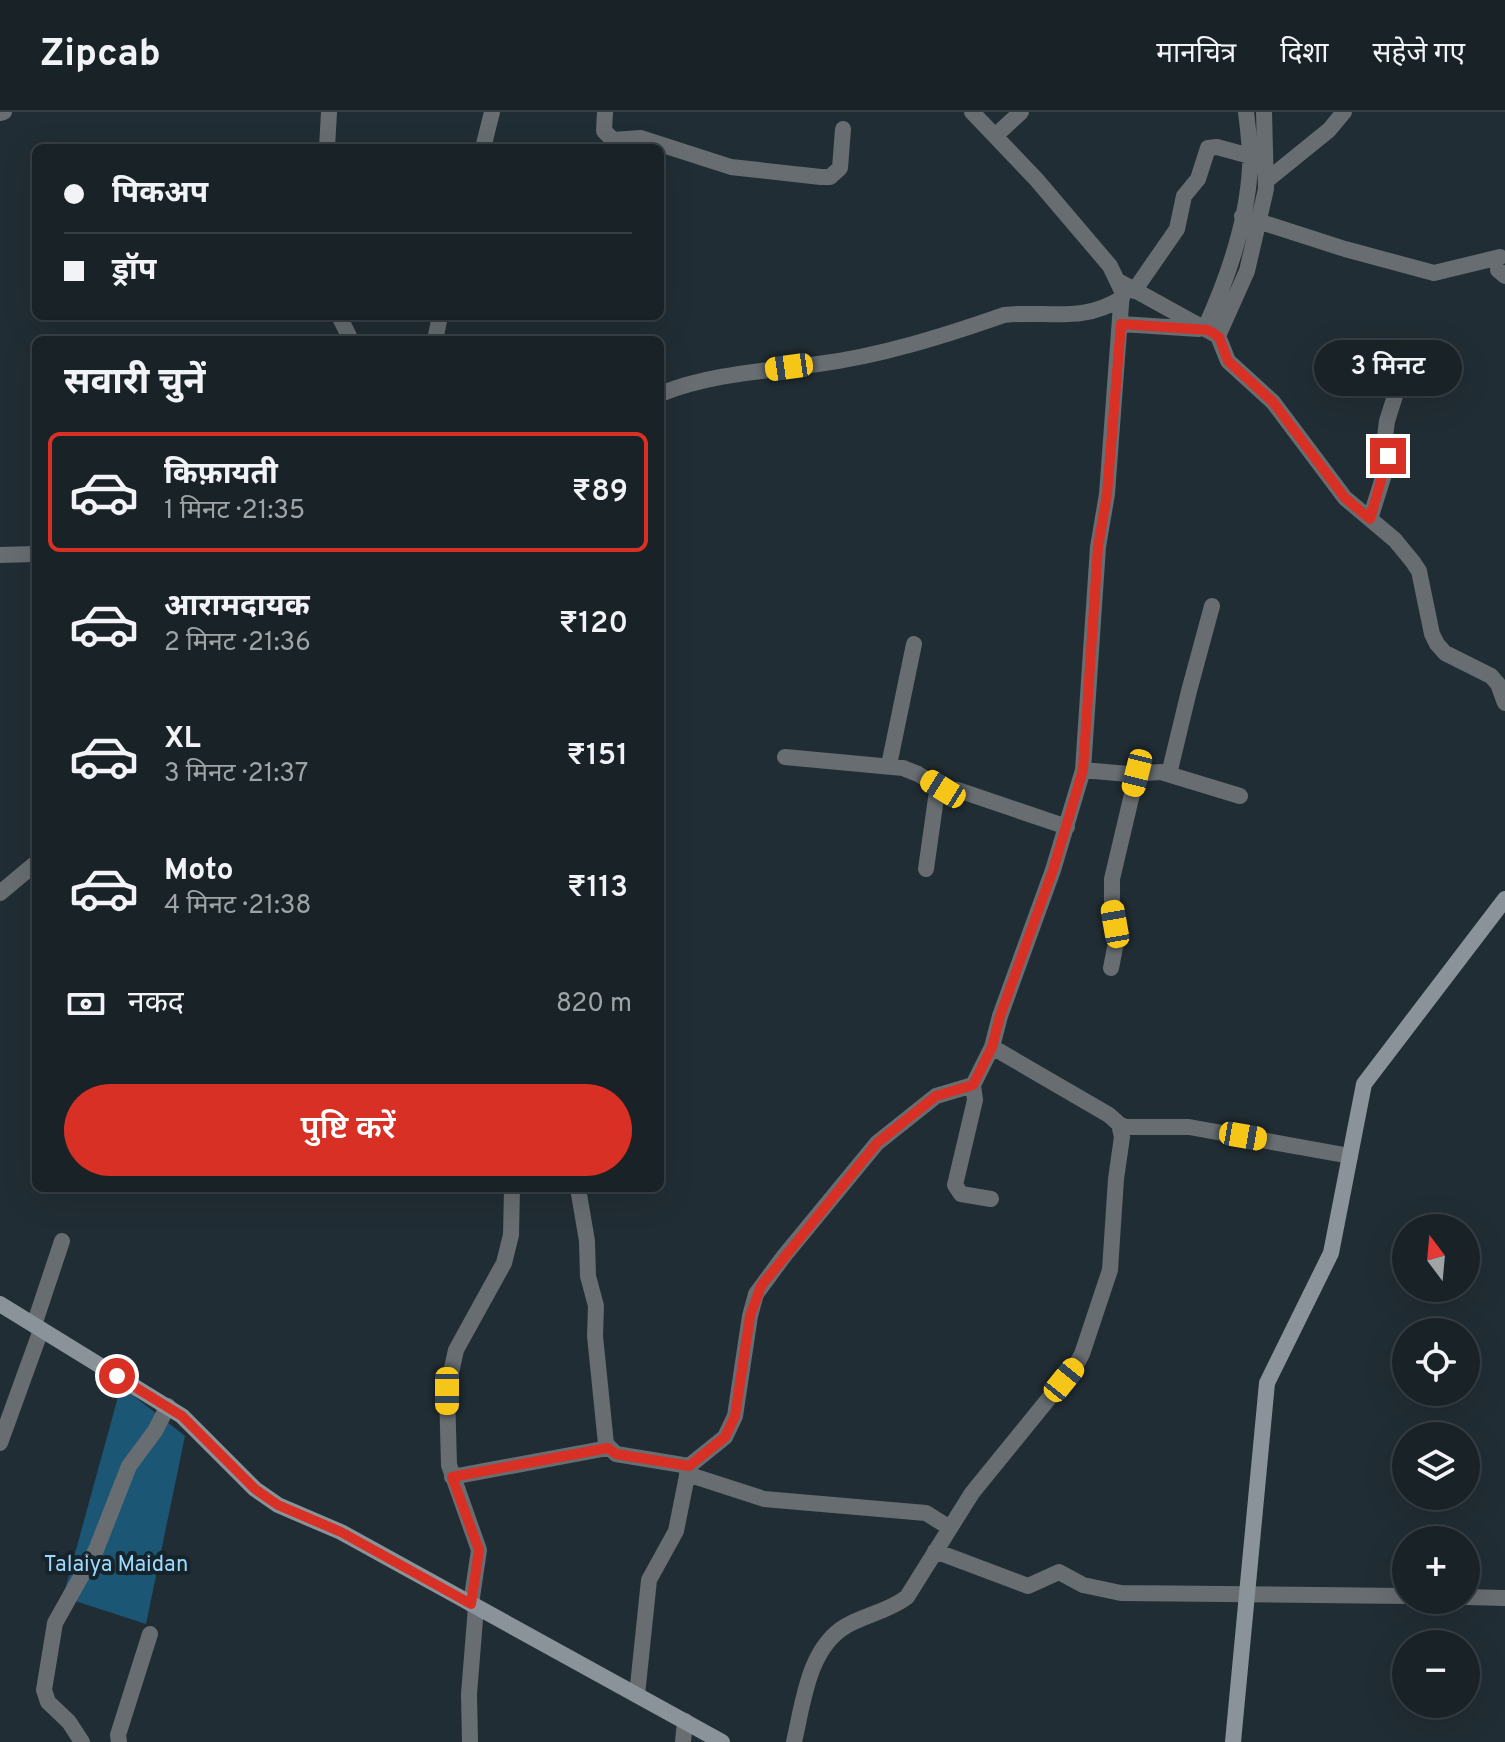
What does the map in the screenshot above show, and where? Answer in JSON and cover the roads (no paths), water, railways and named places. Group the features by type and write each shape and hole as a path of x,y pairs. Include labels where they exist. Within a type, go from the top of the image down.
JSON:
{"street":[{"path":"327,144 329,112"},
{"path":"484,144 492,112"},
{"path":"605,112 602,125 613,140 641,138 660,144"},
{"path":"972,112 1110,266 1125,294 1107,494 1098,547 1083,770 1067,827 1000,1016 992,1047 973,1085 975,1100 955,1185 961,1194 991,1199"},
{"path":"995,136 1021,112"},
{"path":"1212,332 1242,216 1250,169 1246,112"},
{"path":"1212,332 1247,271 1259,221 1266,181 1264,112"},
{"path":"1266,181 1329,130 1344,112"},
{"path":"664,145 731,167 821,177 836,175 840,168 843,129"},
{"path":"664,393 709,379 867,355 1004,315 1090,314 1106,308 1125,294 1177,229 1184,196 1198,179 1208,148 1217,147 1250,156"},
{"path":"1242,216 1434,273 1501,267"},
{"path":"1125,294 1212,332 1228,361 1273,402 1345,498 1395,540 1419,571 1437,644 1445,653 1491,676 1498,684 1505,703"},
{"path":"1121,324 1212,332"},
{"path":"1370,519 1387,465 1387,421 1408,355"},
{"path":"0,555 32,554"},
{"path":"1169,774 1212,606"},
{"path":"889,765 914,644"},
{"path":"785,757 889,765 918,774 943,789 958,790 1067,827"},
{"path":"1083,770 1151,771 1240,796"},
{"path":"1111,968 1117,943 1112,879 1137,773"},
{"path":"926,869 936,798 938,791 943,789"},
{"path":"0,893 32,866"},
{"path":"1233,1742 1267,1383 1331,1253 1364,1084 1505,899"},
{"path":"992,1047 1125,1127 1189,1127 1350,1156"},
{"path":"637,1695 649,1580 676,1531 688,1470 725,1437 735,1416 750,1316 761,1286 877,1143 936,1096 973,1085"},
{"path":"794,1742 809,1681 823,1650 835,1634 846,1626 898,1604 907,1597 972,1493 1082,1354 1110,1270 1122,1137 1119,1124"},
{"path":"470,1742 473,1606 479,1550 452,1477 447,1453 447,1391 451,1362 504,1263 511,1235 512,1192"},
{"path":"579,1192 587,1241 588,1276 596,1306 595,1336 608,1448 616,1454 688,1470 764,1499 926,1513 950,1528"},
{"path":"0,1443 62,1241"},
{"path":"0,1304 168,1406 190,1423 255,1489 278,1505 341,1532 722,1742"},
{"path":"76,1740 69,1722 48,1702 44,1690 55,1623 96,1550 129,1466 155,1431 168,1406"},
{"path":"452,1477 608,1448"},
{"path":"935,1551 1028,1586 1059,1572 1083,1585 1121,1593 1392,1596"},
{"path":"1480,1597 1505,1598"},
{"path":"119,1742 118,1735 150,1634"},
{"path":"683,1742 685,1721"}],"park label":[{"name":"Talaiya Maidan","path":"116,1565"}]}
